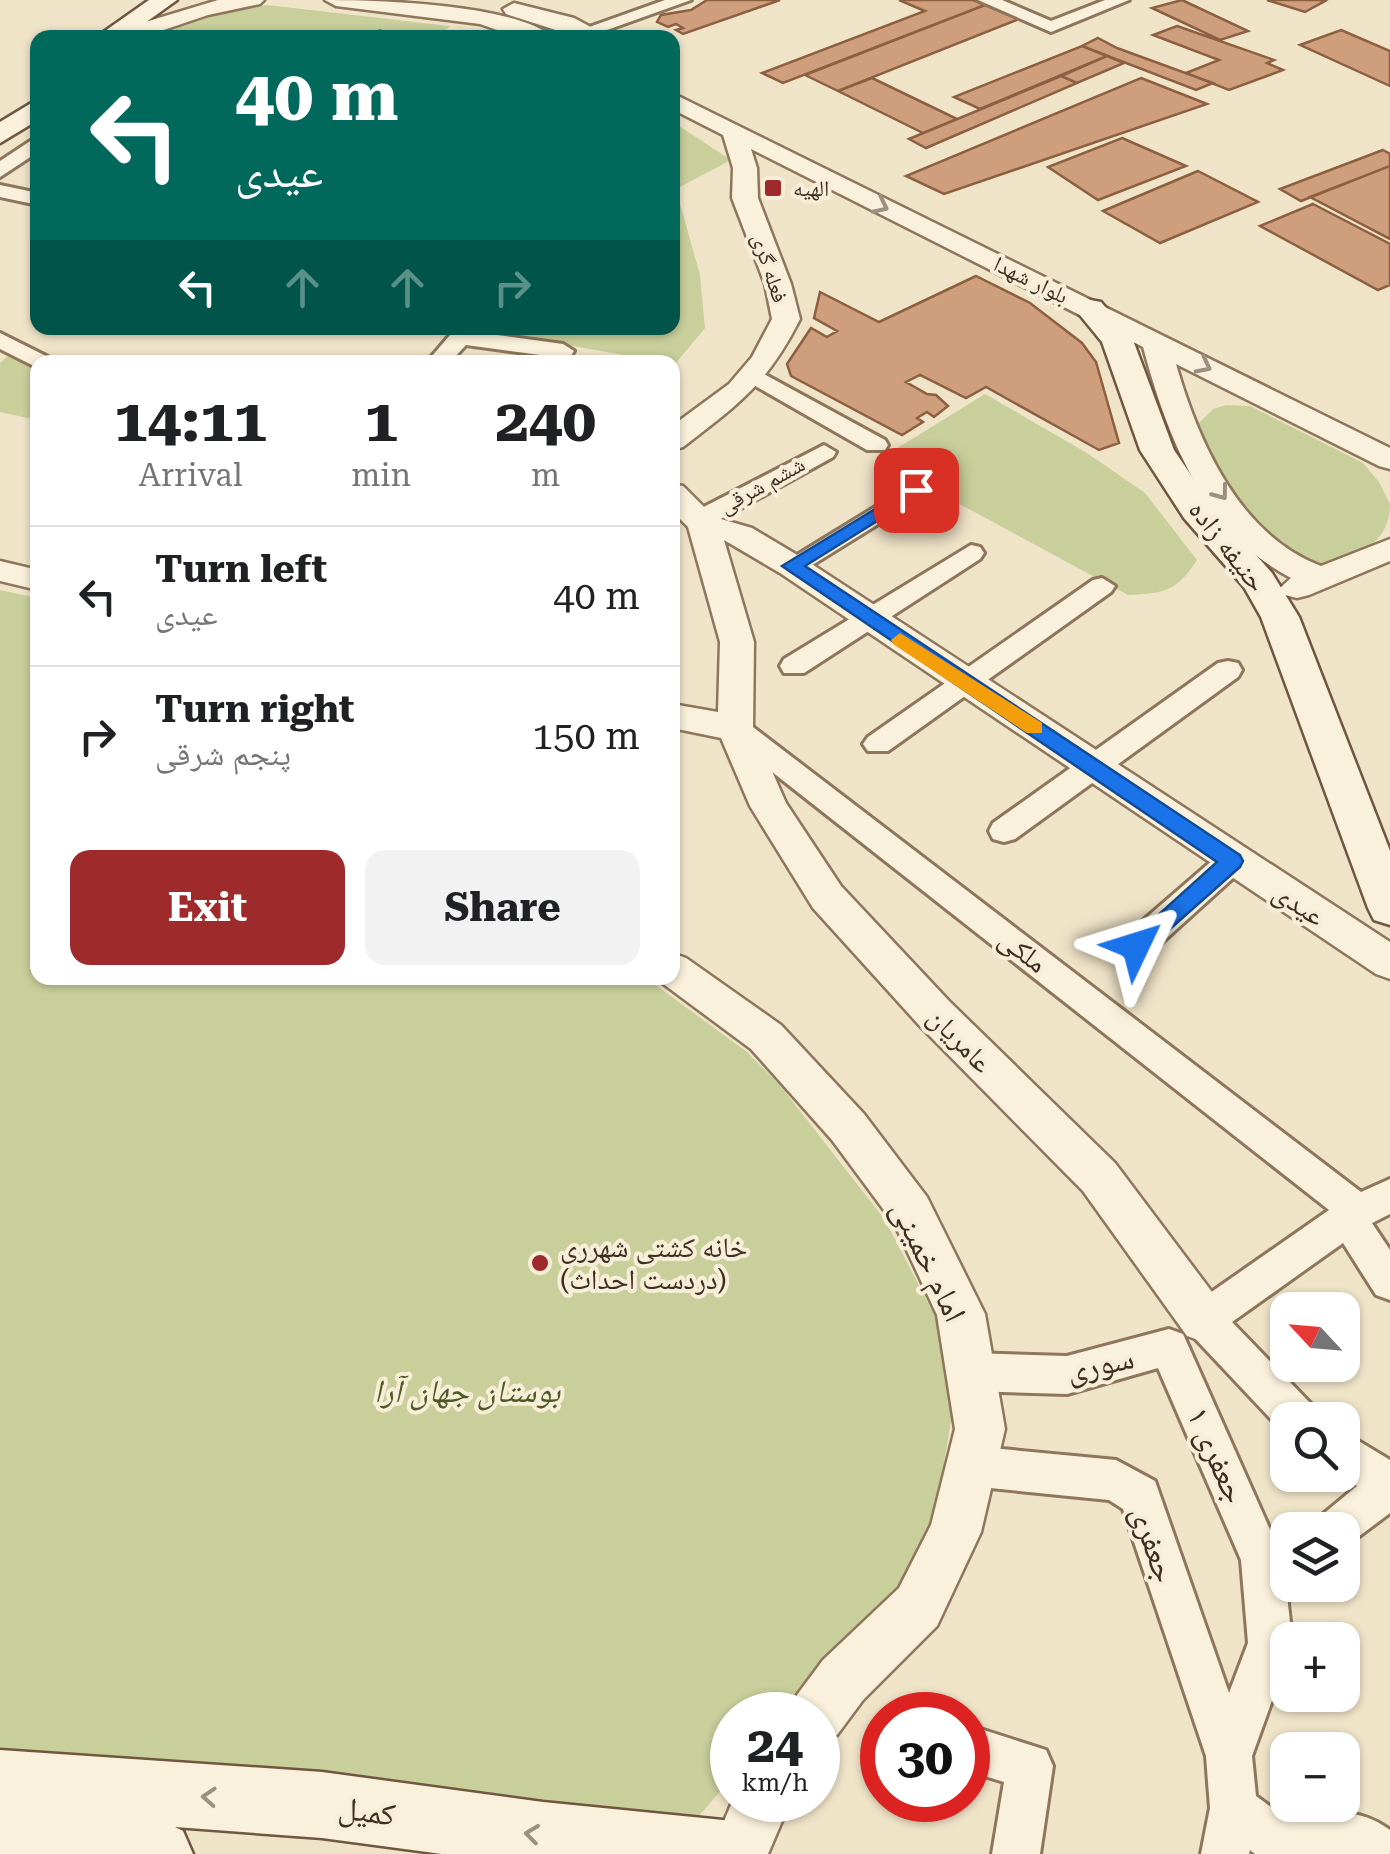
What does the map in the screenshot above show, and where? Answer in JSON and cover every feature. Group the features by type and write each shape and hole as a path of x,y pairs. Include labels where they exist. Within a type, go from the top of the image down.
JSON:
{"main road":[{"path":"119,30 164,0"},
{"path":"141,30 182,0"},
{"path":"0,110 30,89"},
{"path":"0,135 30,113"},
{"name":"حنیفه زاده","path":"1090,308 1117,340 1157,450 1198,510 1259,581 1280,616 1390,908"},
{"name":"کمیل","path":"0,1782 322,1805 542,1835 736,1854"},
{"path":"0,1837 160,1854"}],"street":[{"path":"146,30 204,9 253,0"},
{"path":"336,0 482,18 519,30"},
{"path":"460,0 530,13 581,30"},
{"path":"603,30 682,0"},
{"path":"987,0 1051,26 1120,0"},
{"name":"بلوار شهدا","path":"680,78 1390,430"},
{"name":"بلوار شهدا","path":"680,104 1390,460"},
{"path":"760,119 732,130 745,168 776,162 797,165"},
{"path":"0,171 30,148"},
{"name":"فعله گری","path":"680,434 752,375 765,360 786,320 778,284 745,198 745,168"},
{"path":"0,190 30,196"},
{"path":"444,355 461,335"},
{"path":"480,335 563,351 560,355"},
{"path":"0,340 30,356"},
{"path":"1155,341 1189,443 1212,481 1281,562 1322,578"},
{"path":"752,375 876,445"},
{"name":"ششم شرقی","path":"702,522 824,452"},
{"path":"792,566 916,490"},
{"path":"680,501 702,522"},
{"name":"عیدی","path":"702,522 741,535 792,566 1232,861 1390,962"},
{"name":"عامریان","path":"702,522 736,642 735,728 769,806 827,897 934,1013 1098,1177 1204,1320"},
{"path":"1270,600 1389,549"},
{"path":"794,666 972,553"},
{"path":"0,572 30,578"},
{"path":"878,744 967,685 1102,586"},
{"path":"1004,831 1228,670"},
{"path":"680,718 735,728"},
{"name":"ملکی","path":"735,728 1365,1208 1390,1283"},
{"path":"1136,946 1232,861"},
{"name":"امام خمینی","path":"680,975 766,1037 848,1127 911,1211 961,1314 980,1429 954,1532 918,1606 834,1692"},
{"path":"1282,1402 1204,1320 1365,1208"},
{"name":"سوری","path":"970,1372 1067,1375 1169,1348"},
{"name":"جعفری ۱","path":"1169,1348 1270,1570"},
{"path":"1359,1512 1390,1486 1360,1464"},
{"name":"جعفری","path":"970,1466 1116,1480 1140,1496 1229,1756"},
{"name":"جعفری ۱","path":"1225,1854 1234,1808 1229,1756 1270,1643 1275,1602"},
{"path":"990,1754 1030,1766 1016,1854"},
{"path":"1234,1808 1283,1846 1356,1834 1383,1854"},
{"path":"736,1854 751,1822"}],"green space":[{"path":"267,5 450,26 446,30 162,30"},
{"path":"680,127 731,160 680,187"},
{"path":"680,203 700,275 705,328 680,358 624,355 510,335 680,335"},
{"path":"9,355 30,366 30,418 0,412 0,363"},
{"path":"985,394 1087,453 1145,493 1197,560 1183,579 1168,589 1128,595 878,460"},
{"path":"1250,406 1363,463 1390,504 1389,517 1379,538 1329,568 1288,558 1233,495 1195,427 1213,409"},
{"name":"بوستان جهان آرا","path":"0,590 30,596 30,985 656,985 747,1052 779,1084 885,1220 937,1320 950,1361 953,1409 936,1511 903,1583 807,1692 710,1692 710,1803 690,1826 0,1763"}],"building":[{"path":"707,0 780,0 683,34 676,30 683,28 676,24 668,27 657,22 661,15 691,10"},
{"path":"899,0 973,0 985,5 783,83 762,73 925,11"},
{"path":"1182,0 1248,31 1220,40 1152,8"},
{"path":"1267,0 1320,0 1325,1 1305,12"},
{"path":"985,5 1019,19 838,91 805,75"},
{"path":"1177,26 1274,60 1267,63 1283,70 1229,90 1186,73 1219,60 1153,35"},
{"path":"1341,30 1390,51 1390,86 1300,45"},
{"path":"1098,38 1213,83 1196,90 1082,46"},
{"path":"1082,46 1107,56 980,109 954,97"},
{"path":"1107,56 1124,63 1077,83 1061,76"},
{"path":"1061,76 1077,83 926,148 909,139"},
{"path":"872,78 957,119 923,133 838,91"},
{"path":"1141,78 1207,104 944,194 906,176"},
{"path":"1122,138 1186,166 1098,200 1048,167"},
{"path":"1383,150 1390,154 1390,166 1301,201 1280,189"},
{"path":"1390,166 1390,239 1310,197"},
{"path":"1198,171 1258,202 1160,243 1103,211"},
{"path":"1313,204 1390,244 1390,285 1378,290 1260,226"},
{"path":"976,276 1030,303 1082,343 1096,362 1119,443 1099,450 986,387 966,398 920,375 906,382 936,395 948,406 934,417 927,412 917,418 923,422 902,435 791,376 787,364 811,328 827,337 837,331 814,318 820,292 879,322"}],"slow traffic":[{"path":"900,640 1034,728"}],"place":[{"name":"الهیه","path":"773,188"},
{"name":"خانه کشتی شهرری (دردست احداث)","path":"540,1263"}],"route":[{"path":"916,490 792,566 1232,861 1136,946"}]}
